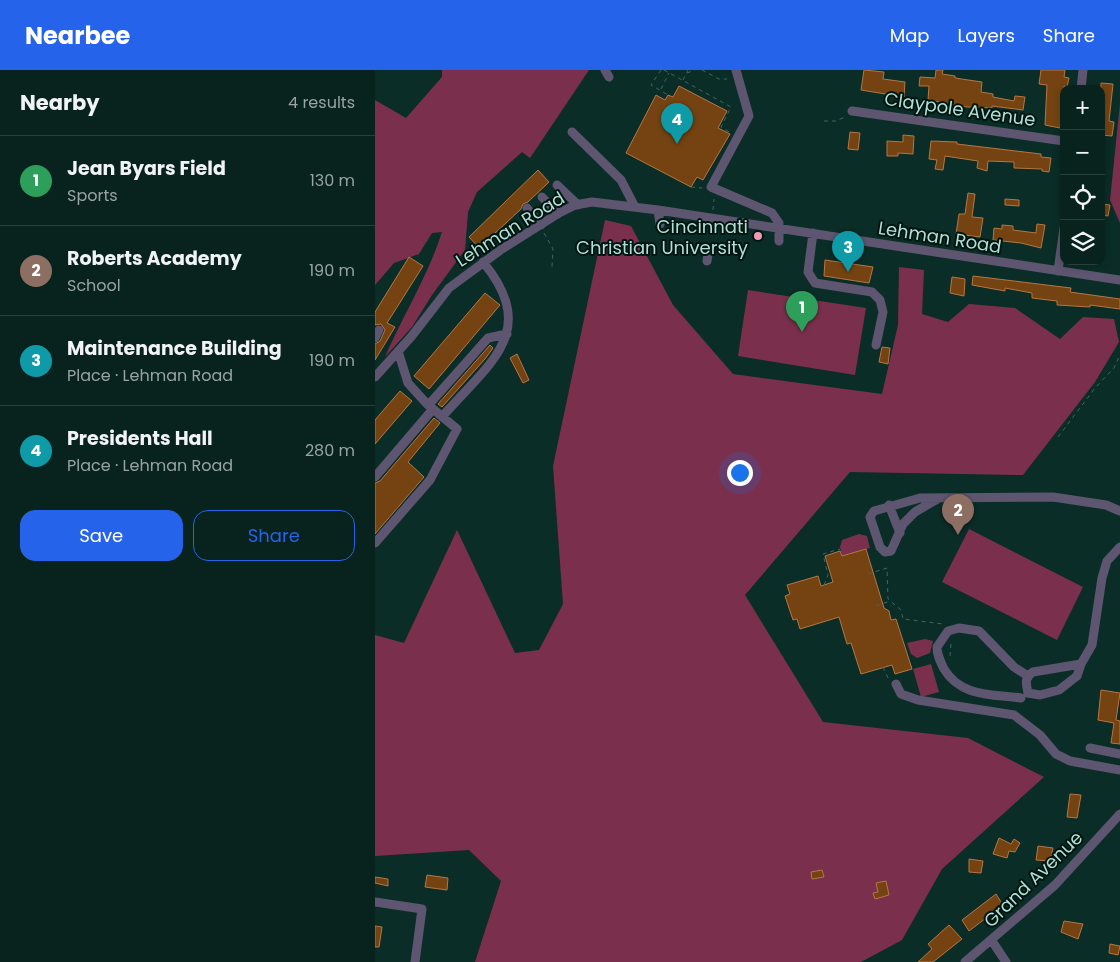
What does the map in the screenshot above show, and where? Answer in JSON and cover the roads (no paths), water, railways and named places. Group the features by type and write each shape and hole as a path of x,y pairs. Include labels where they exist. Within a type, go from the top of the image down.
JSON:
{"street":[{"path":"736,70 749,116 711,187 773,213 778,219 780,228 779,241"},
{"path":"1081,85 1083,70"},
{"name":"Claypole Avenue","path":"850,113 1060,140"},
{"path":"572,132 621,180 635,207"},
{"path":"557,185 578,205"},
{"path":"542,198 558,214"},
{"name":"Lehman Road","path":"375,377 449,288 483,262 558,214 578,205 592,202 780,228 879,245 1120,280"},
{"path":"527,208 540,225"},
{"path":"658,210 660,224"},
{"path":"813,233 809,272 815,283 872,292 880,300 883,312 876,345"},
{"path":"1058,271 1060,257"},
{"path":"445,413 500,351 507,334 510,322 503,294 495,277 483,262"},
{"path":"375,477 430,407 432,401 488,338 507,334"},
{"path":"375,543 430,480 457,429 445,413 430,407 408,383 398,351"},
{"path":"939,498 915,512 903,524 891,552 885,552 880,547 870,517 874,511 889,505 920,498 1053,497 1106,505 1120,511"},
{"path":"889,505 899,534"},
{"path":"1027,676 1014,667 979,631 959,628 948,631 937,647 940,662 951,680 957,685 972,691 1040,695 1059,690 1077,676 1081,664 1092,645 1102,578 1107,560 1120,547"},
{"path":"1014,715 1025,695 1027,676 1033,672 1081,664"},
{"path":"896,684 901,694 918,700 1014,715 1040,735 1056,754 1070,761 1120,770"},
{"path":"1090,748 1120,754"},
{"name":"Grand Avenue","path":"965,962 1055,885 1119,817"},
{"path":"375,902 422,909 415,962"},
{"path":"991,941 1007,962"}],"place":[{"name":"Presidents Hall","path":"677,144"},
{"name":"Cincinnati Christian University","path":"758,236"},
{"name":"Maintenance Building","path":"848,272"},
{"name":"Jean Byars Field","path":"802,332"},
{"name":"Roberts Academy","path":"958,535"}]}
